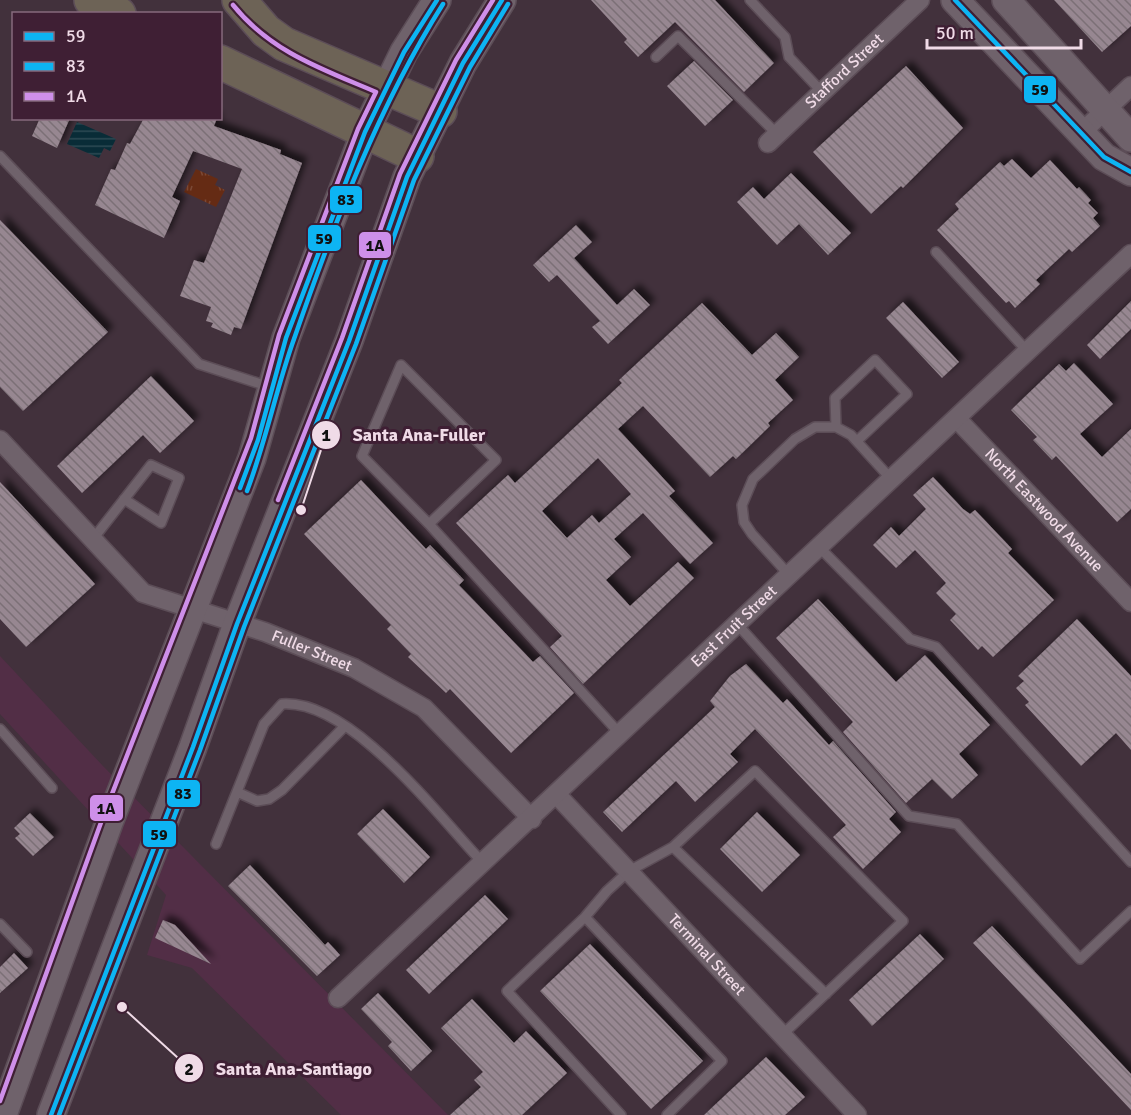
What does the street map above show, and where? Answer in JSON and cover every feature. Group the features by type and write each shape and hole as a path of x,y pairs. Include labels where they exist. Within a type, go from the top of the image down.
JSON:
{"highway":[{"path":"91,0 115,12"},
{"path":"239,0 266,31 284,44 440,111"},
{"path":"222,63 417,156"}],"main road":[{"path":"3,1115 8,1084 194,611 258,440 286,338 364,132 404,52 437,0"},
{"path":"51,1115 193,747 237,624 349,341 407,177 463,63 502,0"},
{"path":"955,0 1104,158 1131,172"},
{"path":"1006,0 1131,138"}],"street":[{"name":"Stafford Street","path":"772,138 920,0"},
{"path":"1081,133 1131,86"},
{"name":"East Fruit Street","path":"338,998 532,819 1131,254"},
{"name":"North Eastwood Avenue","path":"957,419 1131,602"},
{"name":"Fuller Street","path":"0,440 143,593 194,611 262,630 354,668 424,708 532,819"},
{"name":"Terminal Street","path":"557,795 857,1115"}],"lane":[{"path":"750,0 785,37 789,57 822,92"},
{"path":"656,57 678,36 772,138"},
{"path":"0,156 199,364 272,388"},
{"path":"936,252 1028,352"},
{"path":"836,427 834,398 875,360 907,394 857,441"},
{"path":"429,524 496,460 401,365 362,456 429,524 621,735"},
{"path":"790,576 752,534 744,522 742,505 746,490 753,479 795,439 815,427 836,427 857,441 892,480"},
{"path":"93,539 124,499 151,465 179,478 161,523 124,499"},
{"path":"820,548 910,639 936,647 1131,862"},
{"path":"738,625 909,816 957,824 1080,959 1131,911"},
{"path":"216,844 264,724 282,704 292,703 306,707 345,726 374,746 483,863"},
{"path":"237,792 257,801 276,795 345,726"},
{"path":"0,729 52,788"},
{"path":"621,1115 507,992 629,871 674,847 754,771 903,921 783,1035"},
{"path":"674,847 826,994"},
{"path":"585,917 722,1061 667,1115"},
{"path":"0,924 27,952"}],"shaded area":[{"path":"0,656 103,766 448,1115 341,1115 192,968 147,955 166,895 0,714"}],"green space":[{"path":"196,169 218,179 215,185 225,190 216,207 184,192"}],"water":[{"path":"77,122 116,139 110,151 104,148 99,158 67,144"}],"building":[{"path":"591,0 715,0 774,63 744,92 675,22 638,57 624,42 627,39"},
{"path":"1054,0 1131,0 1131,26 1102,52"},
{"path":"694,61 733,100 705,126 667,86"},
{"path":"906,66 963,128 903,188 901,186 871,214 813,152"},
{"path":"39,120 69,120 57,148 32,136"},
{"path":"143,120 216,120 214,126 281,150 280,154 302,163 241,329 234,327 231,335 211,327 213,323 206,321 211,307 180,296 194,260 204,263 242,169 193,151 172,197 180,201 164,238 95,205 111,169 115,170 127,143 130,144"},
{"path":"1012,159 1031,178 1050,160 1077,189 1079,187 1091,200 1088,203 1098,213 1093,218 1100,226 1072,252 1069,249 1036,280 1040,284 1015,308 1009,301 1006,303 937,230 959,209 955,204 1000,162 1004,166"},
{"path":"791,173 851,233 828,255 799,224 777,245 737,202 753,187 764,199"},
{"path":"0,220 108,332 23,411 0,387"},
{"path":"576,225 592,242 574,258 617,305 634,289 650,305 608,344 592,327 600,321 557,275 549,282 533,265"},
{"path":"1131,301 1131,329 1100,359 1087,345"},
{"path":"903,302 959,362 942,378 886,318"},
{"path":"702,303 752,355 776,333 799,357 775,380 793,400 768,423 770,426 736,459 733,456 710,477 643,406 618,429 675,491 669,496 713,543 690,564 643,513 614,539 631,557 606,580 630,606 678,562 694,578 583,684 550,647 562,636 456,523 508,475 515,483 622,383 619,380","holes":["598,458 631,494 599,523 592,515 567,538 542,511"]},
{"path":"1074,363 1113,404 1080,434 1102,457 1131,429 1131,509 1117,522 1056,456 1052,460 1033,440 1037,437 1011,410 1059,364 1066,371"},
{"path":"151,376 194,421 160,453 143,435 82,493 57,466"},
{"path":"933,477 963,509 970,514 975,510 1012,549 1008,553 1054,600 993,657 982,646 978,650 950,620 956,614 936,593 946,583 915,550 896,568 873,545 891,527 899,536 926,509 913,495"},
{"path":"361,480 426,549 430,545 464,580 459,585 533,662 540,656 574,693 511,753 450,689 446,693 408,657 411,654 387,629 391,625 304,534"},
{"path":"0,482 95,584 26,647 0,619"},
{"path":"818,599 896,682 925,655 990,725 959,754 978,775 952,799 932,779 906,803 843,732 853,722 776,638"},
{"path":"1077,619 1131,676 1131,750 1116,733 1081,766 1025,705 1029,702 1016,688 1024,681 1018,676"},
{"path":"746,664 783,703 787,699 829,745 833,741 896,812 889,819 901,832 863,869 833,837 846,825 755,729 730,754 738,762 695,802 676,781 622,832 603,812 715,707 710,701 730,676"},
{"path":"383,809 430,857 404,883 357,834"},
{"path":"757,812 800,855 762,892 720,849"},
{"path":"30,813 54,837 33,856 15,838 20,834 14,828"},
{"path":"250,865 325,945 328,942 340,955 317,976 228,886"},
{"path":"485,895 508,919 429,994 406,970"},
{"path":"163,920 175,925 211,964 155,938"},
{"path":"992,926 1131,1074 1131,1110 973,943"},
{"path":"920,934 944,959 872,1026 849,1000"},
{"path":"590,944 703,1061 651,1109 540,991"},
{"path":"14,953 28,968 0,993 0,967"},
{"path":"378,993 432,1051 411,1071 388,1046 392,1042 361,1009"},
{"path":"472,999 514,1043 526,1031 567,1073 522,1115 450,1115 481,1087 474,1080 483,1072 441,1028"},
{"path":"766,1057 805,1097 785,1115 704,1115"}],"transit line":[{"name":"59","path":"240,488 258,440 286,338 365,132 404,52 437,0"},
{"name":"1A","path":"278,500 342,338 400,174 456,60 493,0"},
{"name":"59","path":"51,1115 193,747 237,624 349,341 407,177 463,63 502,0"},
{"name":"59","path":"955,0 1104,157 1131,172"},
{"name":"83","path":"247,491 309,296 359,167 398,84 443,4"},
{"name":"83","path":"59,1115 200,750 244,627 356,344 414,180 470,67 508,4"},
{"name":"1A","path":"0,1101 103,817 251,438 279,335 358,129 376,92 298,58 264,35 233,5"}],"place":[{"name":"Santa Ana-Fuller","path":"301,510"},
{"name":"Santa Ana-Santiago","path":"122,1007"}]}
